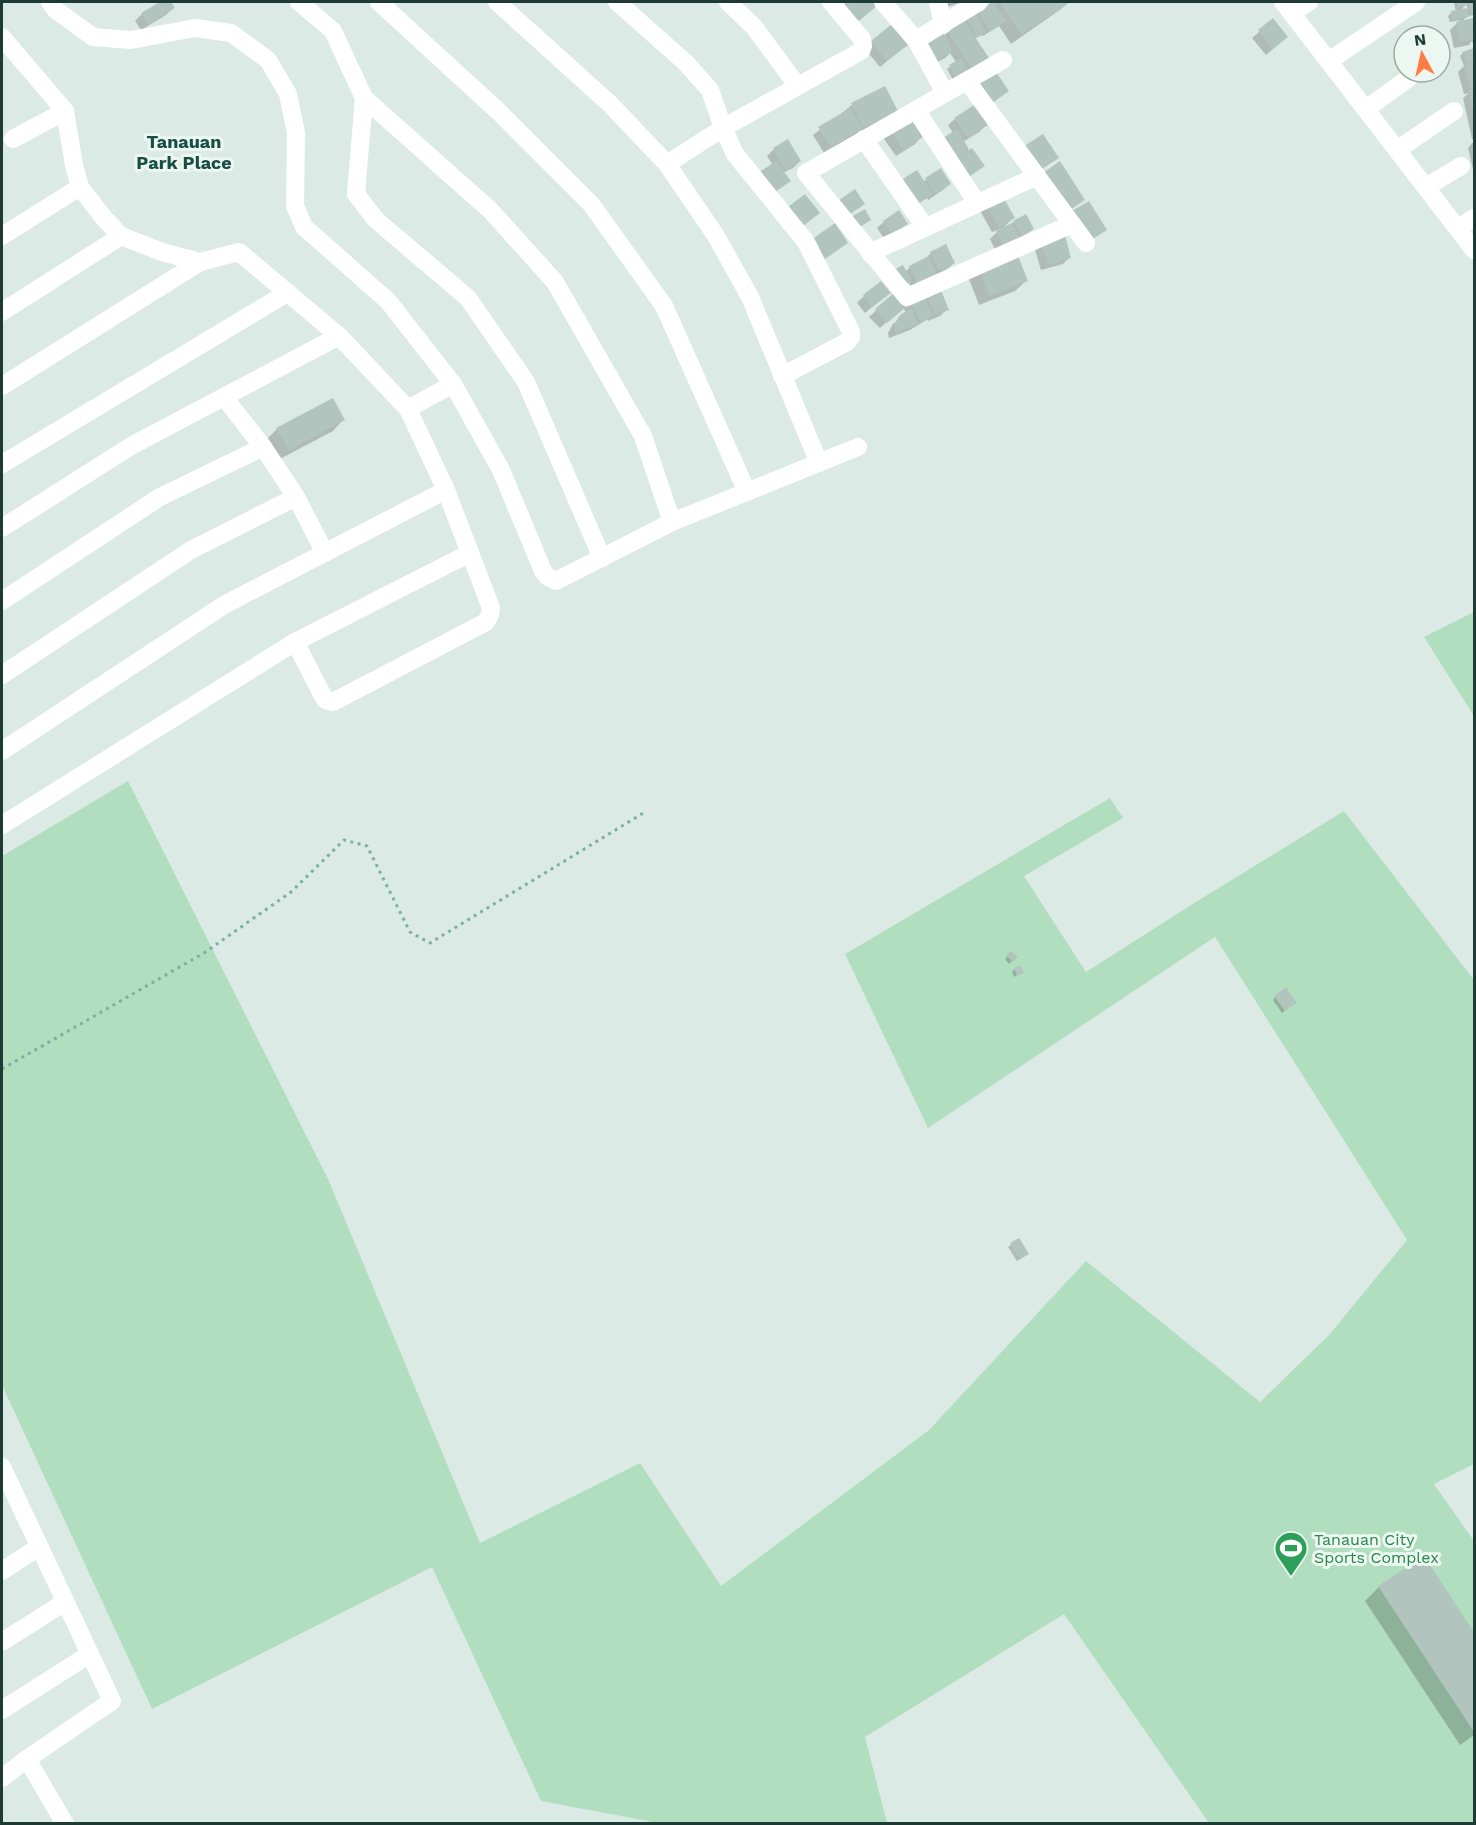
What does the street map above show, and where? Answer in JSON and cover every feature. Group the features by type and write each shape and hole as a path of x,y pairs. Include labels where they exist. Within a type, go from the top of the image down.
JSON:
{"street":[{"path":"50,2 56,10 93,37 131,40 195,28 231,33 268,60 288,94 296,134 296,206 304,227 388,301 453,384 501,470 543,571 548,577 556,581 672,522 858,447"},
{"path":"299,2 333,31 364,98 491,211 555,282 643,436 672,522"},
{"path":"380,2 499,112 591,204 664,306 747,492"},
{"path":"497,2 610,104 667,164 717,236 750,297 819,463"},
{"path":"617,2 685,62 710,90 735,154 806,242 851,332 848,342 782,375"},
{"path":"728,2 754,27 797,85"},
{"path":"667,164 723,128 861,51 862,39 831,2"},
{"path":"883,2 916,40 945,93"},
{"path":"938,2 943,25"},
{"path":"916,40 979,2"},
{"path":"1309,2 1287,7 1474,250"},
{"path":"1329,61 1416,2"},
{"path":"2,37 65,111 80,187 103,217 121,236 162,252 200,262"},
{"path":"1003,60 806,173 907,297 1072,224"},
{"path":"967,81 1086,243"},
{"path":"1366,109 1400,84"},
{"path":"364,98 356,194 376,220 468,298 526,382 602,558"},
{"path":"916,110 977,203"},
{"path":"5,137 65,111"},
{"path":"1397,150 1454,111"},
{"path":"864,140 925,226"},
{"path":"1426,187 1461,166"},
{"path":"870,253 1037,176"},
{"path":"2,236 80,187"},
{"path":"1458,228 1474,218"},
{"path":"2,312 121,236"},
{"path":"2,386 200,262 239,252 339,336 408,409 446,490 491,608 490,615 486,622 333,702 326,700 323,696 295,642"},
{"path":"2,464 287,292"},
{"path":"2,528 131,446 339,336"},
{"path":"408,409 453,384"},
{"path":"224,397 263,447 296,497 325,553"},
{"path":"2,601 160,497 263,447"},
{"path":"2,751 224,605 446,490"},
{"path":"2,675 191,550 296,497"},
{"path":"2,825 295,642 470,553"},
{"path":"2,1467 7,1493 39,1547 112,1701 27,1759 2,1779"},
{"path":"2,1571 39,1547"},
{"path":"2,1641 65,1602"},
{"path":"2,1710 90,1653"},
{"path":"27,1759 65,1824"}],"path":[{"path":"2,1069 204,953 291,892 344,840 367,846 410,932 430,943 645,812"}],"green space":[{"path":"1474,612 1474,716 1424,637"},
{"path":"128,781 328,1179 480,1543 640,1463 721,1586 929,1430 1086,1261 1260,1402 1329,1335 1407,1240 1215,937 928,1128 845,954 1110,798 1123,818 1024,876 1086,972 1344,811 1474,980 1474,1464 1434,1484 1474,1541 1474,1823 1209,1823 1064,1614 865,1737 887,1823 658,1823 541,1801 432,1567 152,1709 2,1385 2,856"}],"building":[{"path":"160,2 171,2 175,8 148,24 141,13"},
{"path":"844,2 875,2 878,5 859,21"},
{"path":"993,2 1006,21 990,31 978,11"},
{"path":"999,2 1070,2 1022,34"},
{"path":"1457,2 1467,2 1468,5 1458,7"},
{"path":"1469,2 1474,2 1474,13 1472,14"},
{"path":"1467,8 1469,17 1452,20 1451,11"},
{"path":"975,12 986,32 977,37 966,17"},
{"path":"1273,18 1288,37 1273,49 1258,30"},
{"path":"1473,18 1474,39 1460,42 1456,22"},
{"path":"963,19 993,64 976,75 946,30"},
{"path":"892,24 908,45 887,61 871,41"},
{"path":"943,32 953,51 932,62 922,43"},
{"path":"1474,48 1474,60 1466,63 1462,52"},
{"path":"961,58 970,74 958,81 949,65"},
{"path":"1474,61 1474,87 1470,88 1464,64"},
{"path":"996,72 1009,91 991,104 977,85"},
{"path":"885,86 898,111 864,128 851,103"},
{"path":"1474,89 1474,110 1473,110 1469,90"},
{"path":"974,105 988,125 968,138 954,118"},
{"path":"851,108 863,129 831,147 818,127"},
{"path":"908,115 923,137 903,150 888,128"},
{"path":"957,129 969,149 952,159 940,140"},
{"path":"1043,134 1059,158 1037,172 1021,148"},
{"path":"788,139 801,161 786,170 773,148"},
{"path":"972,148 985,166 967,178 954,159"},
{"path":"776,161 791,181 772,194 758,173"},
{"path":"1060,161 1085,200 1065,213 1040,175"},
{"path":"941,168 951,184 935,194 925,178"},
{"path":"917,170 933,194 913,206 898,182"},
{"path":"855,189 865,204 847,216 838,201"},
{"path":"1001,193 1015,218 999,227 984,202"},
{"path":"805,194 820,213 798,230 784,210"},
{"path":"1089,201 1107,230 1086,243 1067,214"},
{"path":"865,209 871,220 858,228 851,217"},
{"path":"899,210 908,224 892,234 883,221"},
{"path":"1026,214 1034,229 1022,236 1013,221"},
{"path":"835,223 848,243 825,259 811,240"},
{"path":"1012,223 1021,239 1004,248 996,231"},
{"path":"1065,235 1071,258 1048,265 1041,242"},
{"path":"946,244 955,263 940,271 930,252"},
{"path":"1017,253 1028,281 989,296 979,267"},
{"path":"929,256 938,277 919,286 909,266"},
{"path":"903,265 912,281 904,286 894,270"},
{"path":"881,281 891,293 872,307 863,295"},
{"path":"939,285 949,310 935,315 925,291"},
{"path":"894,293 906,307 887,323 875,309"},
{"path":"924,295 933,315 921,322 910,301"},
{"path":"912,308 918,324 896,333 894,325 900,315"},
{"path":"333,398 345,420 289,450 276,428"},
{"path":"1011,951 1018,957 1013,962 1006,955"},
{"path":"1021,965 1024,973 1017,976 1014,968"},
{"path":"1286,987 1297,1003 1285,1011 1274,996"},
{"path":"1019,1238 1029,1254 1020,1259 1010,1243"},
{"path":"1424,1556 1474,1632 1474,1732 1378,1586"}],"place":[{"name":"Tanauan City Sports Complex","path":"1291,1577"}],"district":[{"name":"Tanauan Park Place","path":"184,151"}]}
